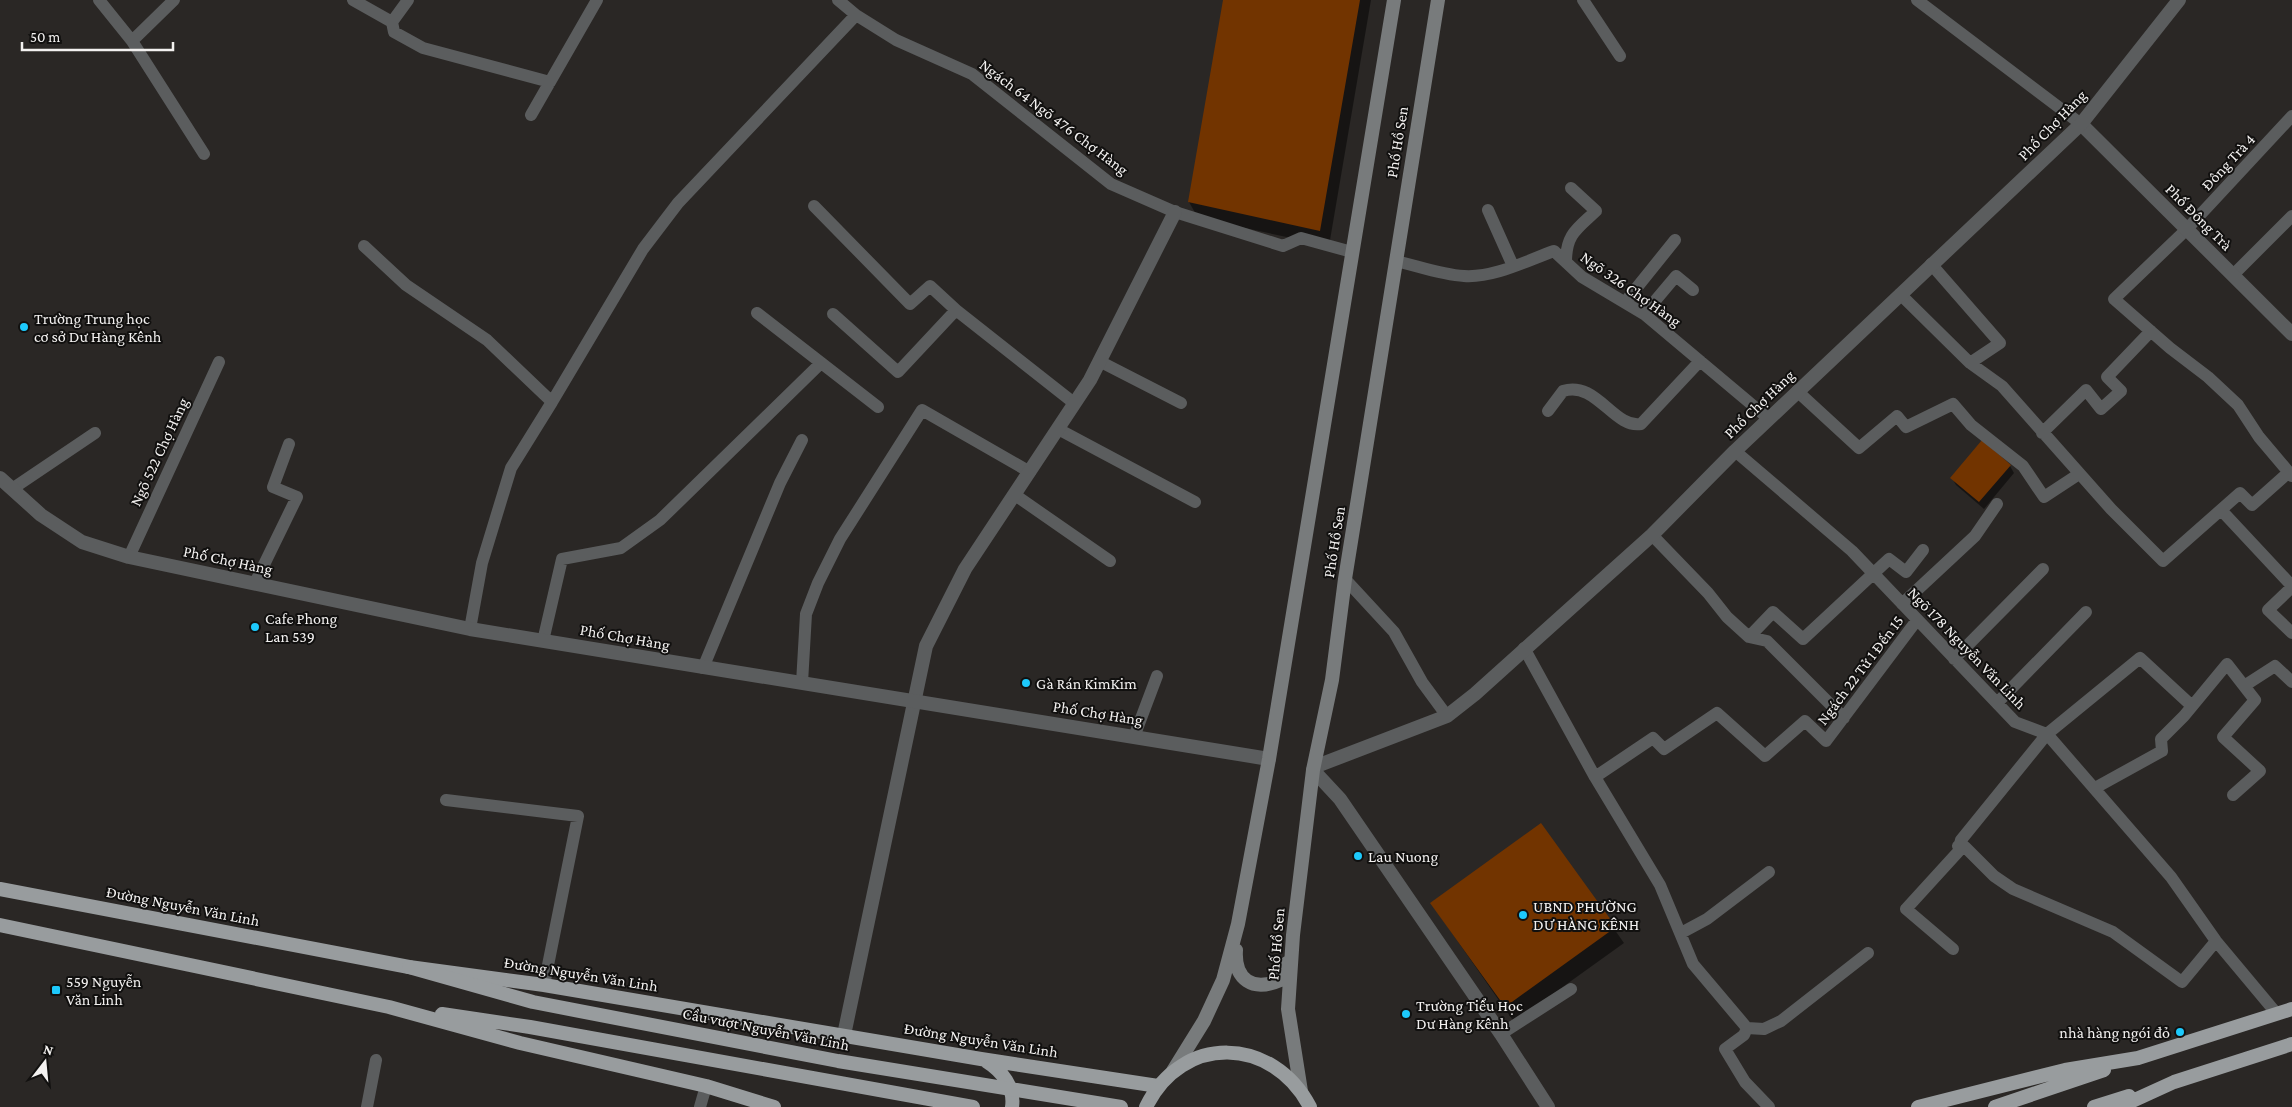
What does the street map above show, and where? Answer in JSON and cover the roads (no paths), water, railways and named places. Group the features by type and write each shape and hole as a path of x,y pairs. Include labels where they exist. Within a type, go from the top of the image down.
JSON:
{"highway":[{"name":"Đường Nguyễn Văn Linh","path":"0,889 409,967 544,985 982,1059 1158,1086"},
{"path":"0,925 390,1007 520,1043 706,1086 774,1107"},
{"name":"Cầu vượt Nguyễn Văn Linh","path":"409,967 542,1004 838,1061 1121,1107"},
{"path":"390,1007 530,1026 974,1107"},
{"path":"1995,1107 2044,1092 2138,1058 2292,1009"},
{"path":"2094,1107 2292,1044"},
{"path":"1146,1107 1158,1086 1173,1072 1190,1061 1214,1054 1239,1053 1263,1060 1284,1073 1301,1091 1310,1107"},
{"path":"1918,1107 2065,1070 2138,1058"},
{"path":"982,1059 998,1069 1009,1085 1012,1107"},
{"path":"2119,1107 2174,1082"}],"main road":[{"name":"Phố Hồ Sen","path":"1173,1072 1204,1021 1223,980 1238,924 1269,760 1394,0"},
{"name":"Phố Hồ Sen","path":"1301,1091 1288,1009 1293,935 1314,769 1332,680 1345,579 1438,0"},
{"path":"1238,924 1235,961 1237,970 1244,980 1254,984 1267,986 1280,980 1285,971 1293,935"}],"street":[{"name":"Phố Chợ Hàng","path":"1314,769 1447,716 1652,535 1735,451 2081,124 2179,0"},
{"name":"Phố Đông Trà","path":"2081,124 2292,334"},
{"path":"844,1035 916,701 926,646 965,569 1058,429 1099,361 1175,212"},
{"name":"Phố Chợ Hàng","path":"0,478 41,515 82,542 129,557 470,629 1269,760"},
{"path":"1314,769 1340,798 1501,1034 1548,1107"}],"lane":[{"path":"99,0 132,41 204,154"},
{"path":"132,41 174,0"},
{"path":"353,0 392,22"},
{"path":"408,0 392,22 394,32 422,48 550,82"},
{"path":"531,115 597,0"},
{"name":"Ngách 64 Ngõ 476 Chợ Hàng","path":"838,0 856,15 896,40 972,74 1111,184 1175,212 1283,246 1301,238 1352,252"},
{"path":"1582,0 1620,56"},
{"path":"1917,0 2081,124"},
{"path":"470,629 482,563 511,468 643,249 678,203 856,15"},
{"name":"Đông Trà 4","path":"2151,331 2114,299 2187,229 2292,116"},
{"path":"1566,262 1567,242 1574,232 1596,211 1571,188"},
{"path":"814,206 910,304 930,286 956,310 1074,403"},
{"path":"1488,210 1512,266"},
{"path":"2233,275 2292,216"},
{"path":"1626,301 1675,240"},
{"path":"364,246 406,285 487,340 552,402"},
{"name":"Ngõ 326 Chợ Hàng","path":"1396,261 1452,275 1467,276 1485,274 1554,251 1582,276 1626,301 1644,314 1769,419"},
{"path":"1931,264 2000,343 1970,363"},
{"path":"1644,314 1676,276 1693,290"},
{"path":"1900,294 1970,363 2002,386 2042,433 2079,474 2163,560 2240,493 2252,505 2290,474 2259,437 2238,405 2208,377 2151,331 2107,377 2121,391 2101,409 2086,390 2042,433"},
{"path":"832,314 898,372 956,310"},
{"path":"757,313 878,407"},
{"path":"1099,361 1181,402"},
{"path":"1548,410 1559,394 1563,391 1574,389 1593,397 1624,420 1634,425 1641,424 1700,361"},
{"name":"Ngõ 522 Chợ Hàng","path":"129,557 219,362"},
{"path":"543,641 562,559 620,548 660,520 820,363"},
{"path":"1798,391 1859,448 1897,416 1906,427 1953,404 1971,425 2023,466 2044,498 2079,474"},
{"path":"802,683 806,614 818,582 840,539 922,410 1030,472"},
{"path":"1058,429 1196,502"},
{"path":"12,489 95,433"},
{"path":"703,668 780,483 802,440"},
{"path":"255,583 297,497 273,487 289,444"},
{"name":"Ngõ 178 Nguyễn Văn Linh","path":"1735,451 1852,551 2015,722 2047,734 2172,877 2216,941 2277,1014"},
{"path":"1014,494 1110,561"},
{"path":"1902,604 1975,536 1997,504"},
{"path":"2221,510 2292,586 2268,610 2292,633"},
{"path":"1652,535 1708,593 1727,617 1749,637 1767,641 1844,718"},
{"path":"1749,637 1773,612 1803,639 1889,559 1906,572 1923,550"},
{"path":"1954,659 2043,569"},
{"path":"1345,579 1394,632 1422,682 1447,716"},
{"path":"1997,704 2086,612"},
{"name":"Ngách 22 Tử 1 Đến 15","path":"1595,777 1653,738 1664,749 1718,713 1765,756 1805,721 1826,741 1917,620"},
{"path":"1524,648 1595,777 1660,885 1693,964 1747,1028 1764,1029 1782,1021 1868,953"},
{"path":"1953,949 1906,909 1958,852 1958,846 1995,795 2047,734 2140,658 2192,706"},
{"path":"2095,788 2162,751 2161,739 2227,664 2255,700 2223,737 2260,770 2233,795"},
{"path":"2244,686 2275,666 2292,682"},
{"path":"1134,737 1158,676"},
{"path":"446,800 578,816 544,985"},
{"path":"1958,846 1965,847 1994,876 2013,889 2113,932 2182,982 2216,941"},
{"path":"1682,934 1769,872"},
{"path":"1501,1034 1571,989"},
{"path":"1747,1028 1744,1035 1725,1049 1745,1082 1768,1107"},
{"path":"368,1107 376,1060"},
{"path":"700,1107 706,1086"}],"place":[{"name":"Trường Trung học cơ sở Dư Hàng Kênh","path":"24,327"},
{"name":"Cafe Phong Lan 539","path":"255,627"},
{"name":"Gà Rán KimKim","path":"1026,683"},
{"name":"Lau Nuong","path":"1358,856"},
{"name":"UBND PHƯỜNG DƯ HÀNG KÊNH","path":"1523,915"},
{"name":"559 Nguyễn Văn Linh","path":"56,990"},
{"name":"Trường Tiểu Học Dư Hàng Kênh","path":"1406,1014"},
{"name":"nhà hàng ngói đỏ","path":"2180,1032"}]}
